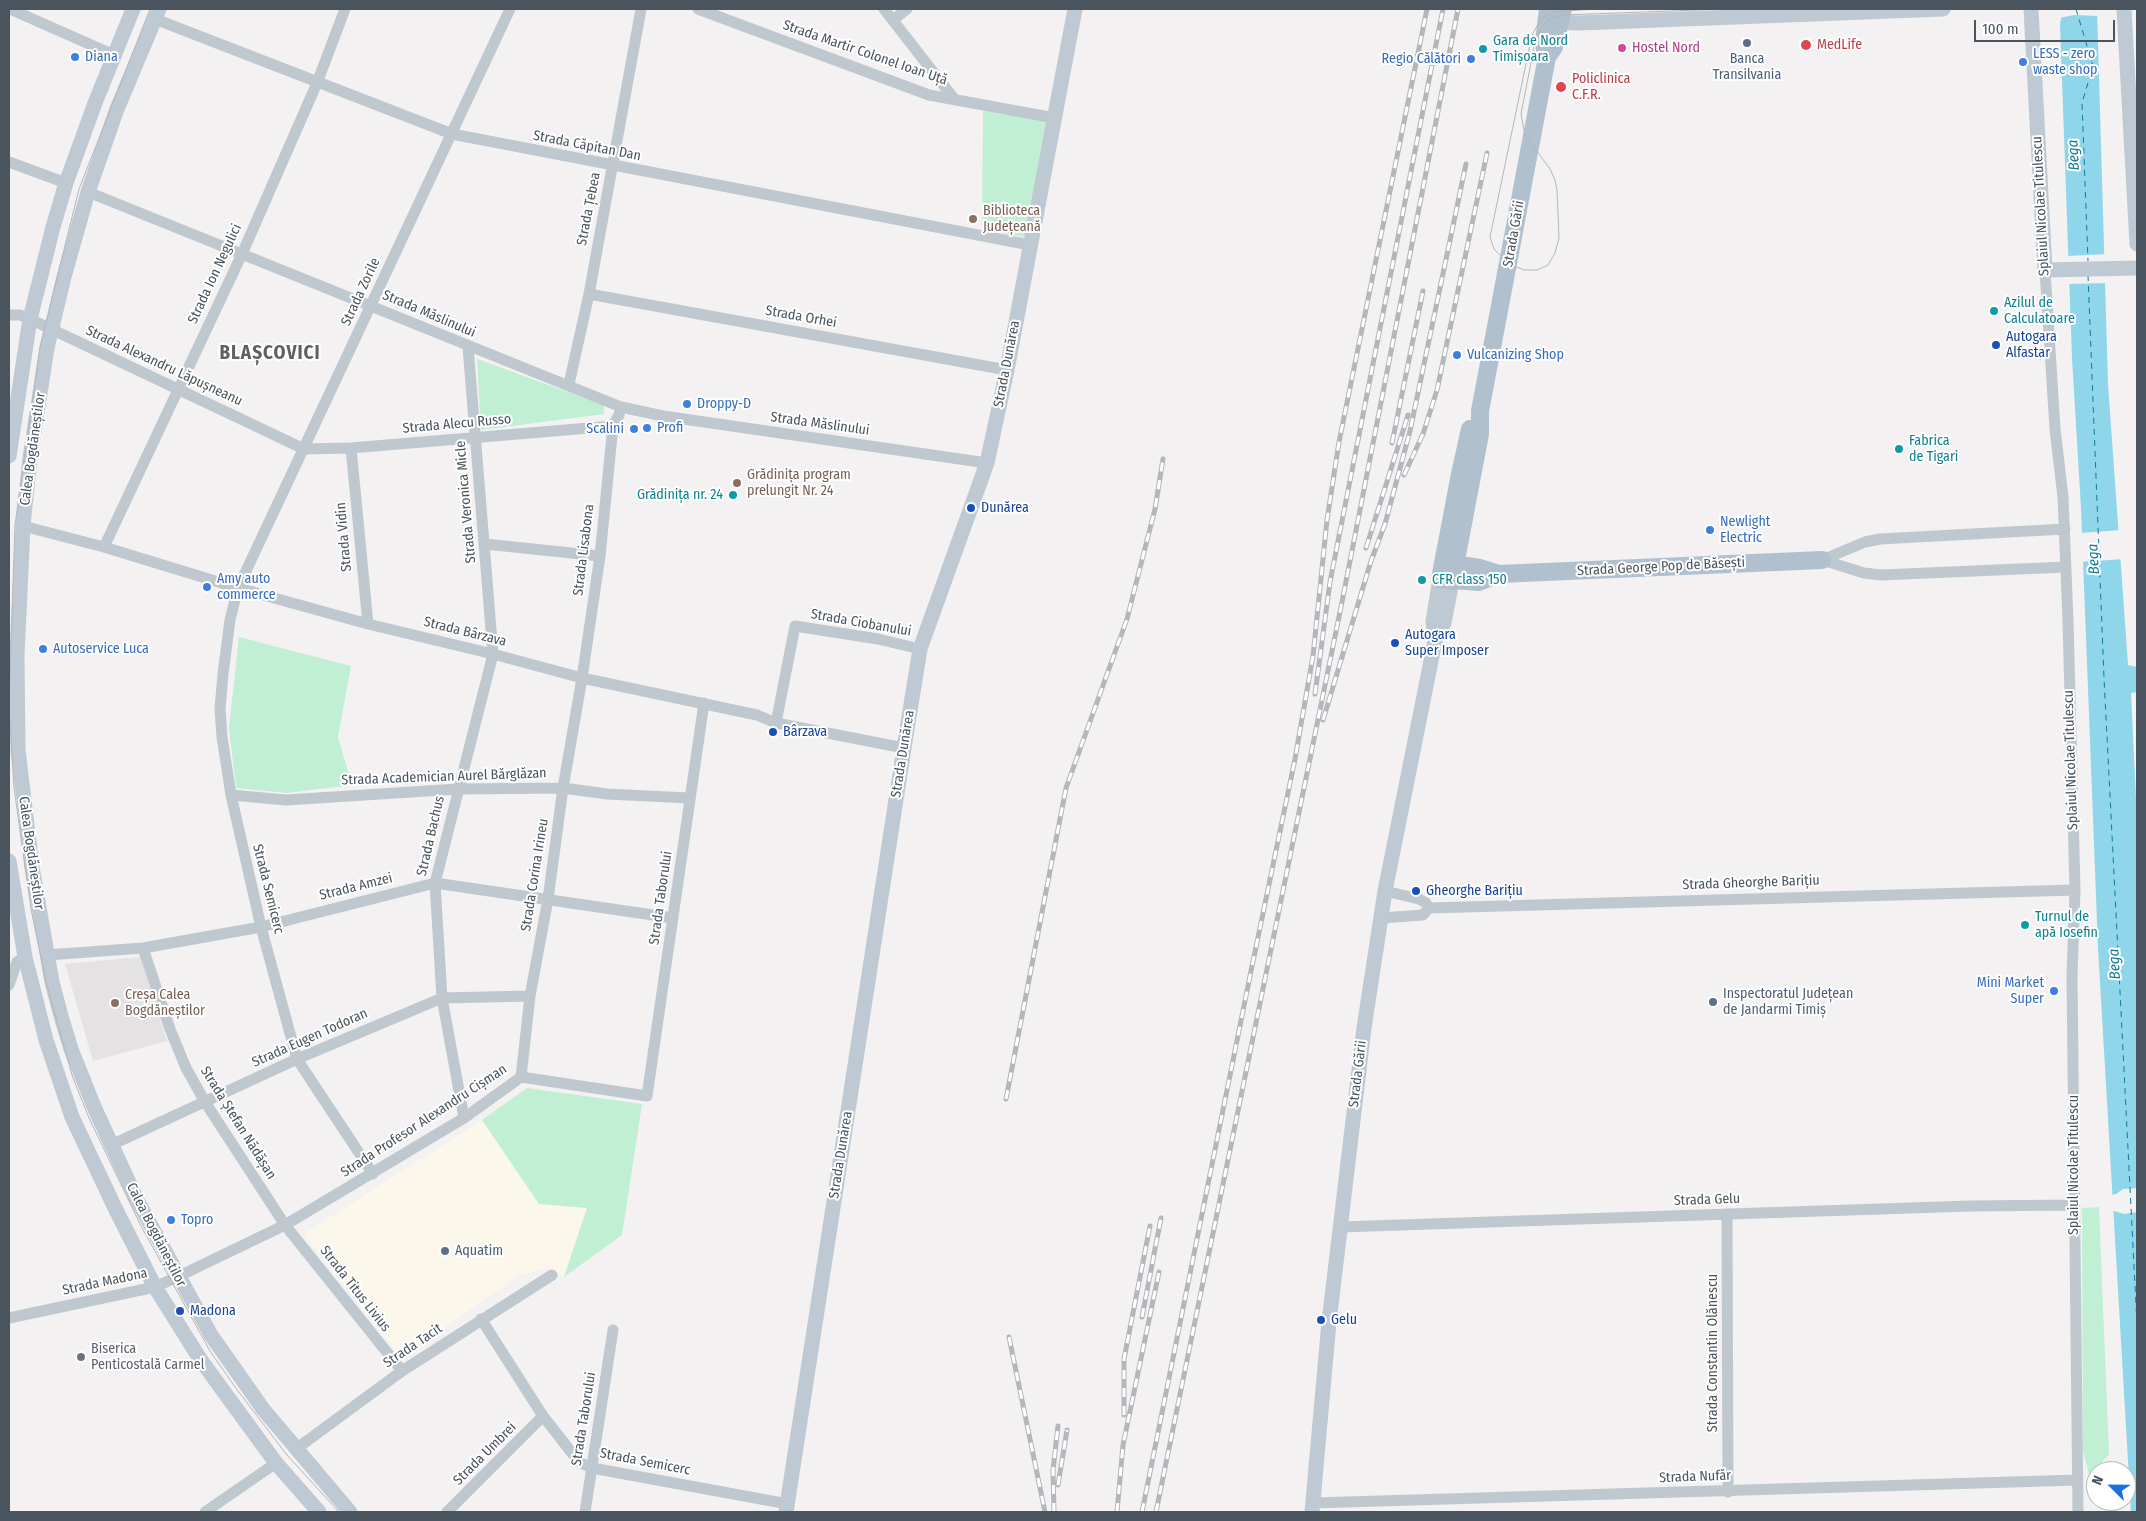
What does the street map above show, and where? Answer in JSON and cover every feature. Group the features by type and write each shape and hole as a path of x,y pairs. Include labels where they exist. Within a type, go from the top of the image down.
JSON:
{"main road":[{"name":"Calea Bogdăneștilor","path":"9,456 30,319 66,183 133,9"},
{"name":"Strada Dunărea","path":"787,1508 920,649 987,463 1007,370 1075,9"},
{"path":"1554,16 1943,9"},
{"name":"Splaiul Nicolae Titulescu","path":"2031,9 2050,270"},
{"path":"2124,9 2137,244"},
{"name":"Calea Bogdăneștilor","path":"157,14 117,109 88,192 52,329 33,441 23,526 14,750 35,893 52,982 71,1050 111,1145 177,1277 216,1343 263,1409 350,1512"},
{"name":"Strada Gării","path":"1313,1507 1325,1356 1340,1227 1364,1028 1385,891 1435,641 1433,621 1448,572 1480,434 1480,411 1547,57 1554,47 1554,16"},
{"path":"2050,270 2131,268"},
{"name":"Strada George Pop de Băsești","path":"1448,572 1480,568 1499,574 1822,560"},
{"name":"Calea Bogdăneștilor","path":"9,871 24,957 46,1040 72,1117 116,1210 155,1287 200,1359 276,1463 319,1512"}],"street":[{"path":"10,9 114,55"},
{"name":"Strada Ion Negulici","path":"104,547 242,254 317,83 345,9"},
{"name":"Strada Zorile","path":"238,588 510,9"},
{"name":"Strada Țebea","path":"569,384 589,294 641,9"},
{"name":"Strada Martir Colonel Ioan Uță","path":"698,9 929,95 1055,118"},
{"path":"884,9 955,100"},
{"path":"893,20 906,9"},
{"name":"Strada Căpitan Dan","path":"157,14 317,83 452,134 1030,245"},
{"path":"9,162 66,183"},
{"name":"Strada Măslinului","path":"88,192 468,347 569,384 621,407 663,416 987,463"},
{"name":"Splaiul Nicolae Titulescu","path":"2050,270 2055,429 2065,529 2075,890 2072,976 2078,1512"},
{"name":"Strada Orhei","path":"589,294 1007,370"},
{"name":"Strada Alexandru Lăpușneanu","path":"9,315 20,315 30,319 304,449"},
{"name":"Strada Veronica Micle","path":"468,347 493,654"},
{"path":"613,426 621,407"},
{"name":"Strada Alecu Russo","path":"304,449 351,448 613,426"},
{"name":"Strada Lisabona","path":"582,678 600,556 613,426"},
{"name":"Strada Vidin","path":"351,448 368,624"},
{"name":"Strada Bârzava","path":"23,526 104,547 238,588 368,624 582,678 757,715 776,723 904,748"},
{"name":"Strada George Pop de Băsești","path":"1822,560 1865,542 1880,539 2065,529"},
{"path":"485,544 600,556"},
{"name":"Strada George Pop de Băsești","path":"1822,560 1864,573 1881,575 2066,567"},
{"name":"Strada Semicerc","path":"238,588 230,620 220,709 222,737 231,795 262,927 298,1059 373,1174"},
{"name":"Strada Ciobanului","path":"776,723 795,626 878,639 920,649"},
{"name":"Strada Bachus","path":"464,1118 442,998 435,883 493,654"},
{"name":"Strada Corina Irineu","path":"521,1077 530,996 548,899 563,788 582,678"},
{"name":"Strada Taborului","path":"647,1096 704,704"},
{"name":"Strada Academician Aurel Bărglăzan","path":"231,795 286,800 458,789 563,788 607,794 689,798"},
{"name":"Strada Amzei","path":"47,955 143,948 262,927 435,883 673,918"},
{"name":"Strada Gheorghe Barițiu","path":"1381,918 1423,915 1429,908 2075,890"},
{"path":"1385,891 1419,899 1426,903 1429,908"},
{"name":"Strada Ștefan Nădășan","path":"143,948 170,1030 186,1068 204,1102 285,1224"},
{"path":"9,985 17,962 24,957"},
{"name":"Strada Eugen Todoran","path":"111,1145 298,1059 442,998 530,996"},
{"name":"Strada Profesor Alexandru Cișman","path":"285,1224 373,1174 464,1118 521,1077 647,1096"},
{"name":"Strada Gelu","path":"1340,1227 2074,1205"},
{"name":"Strada Constantin Olănescu","path":"1727,1214 1728,1492"},
{"name":"Strada Madona","path":"9,1318 155,1287 285,1224"},
{"name":"Strada Titus Livius","path":"285,1224 402,1371"},
{"name":"Strada Tacit","path":"296,1449 402,1371 552,1275"},
{"name":"Strada Semicerc","path":"481,1319 543,1416 579,1462 592,1468 787,1508"},
{"name":"Strada Taborului","path":"585,1512 613,1330"},
{"name":"Strada Umbrei","path":"447,1512 543,1416"},
{"path":"205,1512 276,1463"},
{"name":"Strada Nufăr","path":"1313,1507 2078,1480"}],"shaded area":[{"name":"Creșa Calea Bogdăneștilor","path":"141,957 167,1041 93,1061 65,964"},
{"name":"Aquatim","path":"482,1120 539,1204 587,1208 564,1277 547,1268 518,1276 401,1357 304,1234"}],"green space":[{"path":"983,111 1048,121 1025,237 982,230"},
{"path":"477,359 604,405 604,414 481,430"},
{"path":"239,637 351,666 338,737 352,785 286,793 236,788 229,728"},
{"path":"527,1088 642,1104 622,1235 564,1277 587,1208 539,1204 482,1120"},
{"path":"2099,1207 2109,1455 2103,1461 2086,1462 2083,1451 2082,1208"}],"water":[{"name":"Bega","path":"2063,9 2097,9 2108,384 2128,665 2137,667 2137,692 2131,693 2137,820 2137,1512 2131,1512 2136,1511 2136,1461 2128,1461 2098,948 2081,508 2072,358 2060,24"}],"pier":[{"path":"2060,9 2099,9 2099,16 2074,15 2059,18"},
{"path":"2107,254 2108,283 2068,284 2067,256"},
{"path":"2122,530 2124,559 2080,562 2079,533"},
{"path":"2137,1188 2137,1212 2124,1214 2111,1210 2110,1195 2116,1194 2123,1189"}],"ferry route":[{"path":"2076,9 2093,66 2082,103 2088,261"},
{"path":"2088,275 2104,678 2137,1325"}],"tram line":[{"path":"150,9 79,189 40,347 15,525 9,703 14,788 31,909 46,982 72,1075 89,1118 141,1226 210,1351 287,1455 339,1512"},
{"path":"1595,9 1553,12 1541,19 1532,35 1490,237 1494,249 1509,264 1524,270 1537,270 1548,265 1555,253 1559,238 1555,180 1550,169 1525,135 1521,114 1536,37 1543,25 1551,18 1562,15 1726,9"}],"railway":[{"path":"1142,1512 1295,759 1313,656 1327,520 1339,442 1427,9"},
{"path":"1315,694 1330,582 1443,9"},
{"path":"1156,1512 1341,607 1458,9"},
{"path":"1404,475 1423,434 1437,390 1487,153"},
{"path":"1323,720 1371,561 1385,524 1410,431 1466,164"},
{"path":"1392,443 1423,291"},
{"path":"1366,548 1408,415"},
{"path":"1006,1099 1066,788 1127,619 1155,509 1163,459"},
{"path":"1142,1317 1161,1218"},
{"path":"1124,1415 1124,1359 1150,1226"},
{"path":"1117,1512 1123,1445 1159,1272"},
{"path":"1009,1337 1045,1512"},
{"path":"1054,1512 1053,1470 1058,1426"},
{"path":"1058,1485 1067,1430"}],"place":[{"name":"Banca Transilvania","path":"1747,43"},
{"name":"MedLife","path":"1806,45"},
{"name":"Hostel Nord","path":"1622,48"},
{"name":"Gara de Nord Timișoara","path":"1483,49"},
{"name":"Diana","path":"75,57"},
{"name":"Regio Călători","path":"1471,59"},
{"name":"LESS - zero waste shop","path":"2023,62"},
{"name":"Policlinica C.F.R.","path":"1561,87"},
{"name":"Biblioteca Județeană","path":"973,219"},
{"name":"Azilul de Calculatoare","path":"1994,311"},
{"name":"Autogara Alfastar","path":"1996,345"},
{"name":"Vulcanizing Shop","path":"1457,355"},
{"name":"Droppy-D","path":"687,404"},
{"name":"Profi","path":"647,428"},
{"name":"Scalini","path":"634,429"},
{"name":"Fabrica de Tigari","path":"1899,449"},
{"name":"Grădinița program prelungit Nr. 24","path":"737,483"},
{"name":"Grădinița nr. 24","path":"733,495"},
{"name":"Dunărea","path":"971,508"},
{"name":"Newlight Electric","path":"1710,530"},
{"name":"CFR class 150","path":"1422,580"},
{"name":"Amy auto commerce","path":"207,587"},
{"name":"Autogara Super Imposer","path":"1395,643"},
{"name":"Autoservice Luca","path":"43,649"},
{"name":"Bârzava","path":"773,732"},
{"name":"Gheorghe Barițiu","path":"1416,891"},
{"name":"Turnul de apă Iosefin","path":"2025,925"},
{"name":"Mini Market Super","path":"2054,991"},
{"name":"Inspectoratul Județean de Jandarmi Timiș","path":"1713,1002"},
{"name":"Creșa Calea Bogdăneștilor","path":"115,1003"},
{"name":"Topro","path":"171,1220"},
{"name":"Aquatim","path":"445,1251"},
{"name":"Madona","path":"180,1311"},
{"name":"Gelu","path":"1321,1320"},
{"name":"Biserica Penticostală Carmel","path":"81,1357"}],"district":[{"name":"BLAȘCOVICI","path":"270,354"}]}
